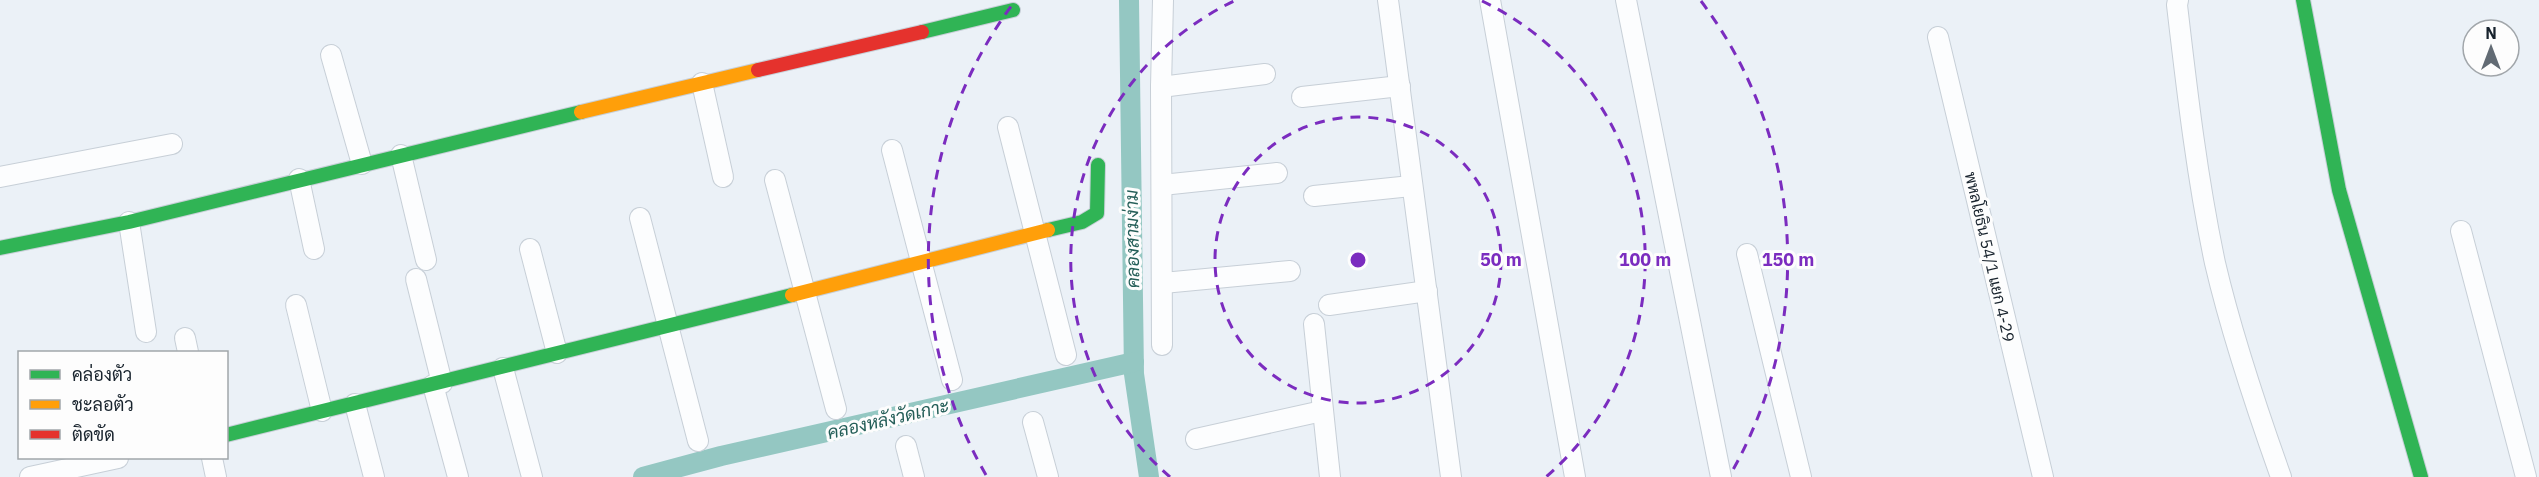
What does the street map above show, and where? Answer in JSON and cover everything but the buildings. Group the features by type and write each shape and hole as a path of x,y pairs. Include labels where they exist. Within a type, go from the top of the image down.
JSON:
{"street":[{"path":"1162,345 1163,0"},
{"path":"1388,0 1451,477"},
{"path":"1490,0 1575,477"},
{"path":"1626,0 1721,477"},
{"path":"2178,0 2191,117 2215,262 2248,384 2281,477"},
{"path":"2303,0 2339,190 2421,477"},
{"path":"0,249 129,222 299,179 1013,10"},
{"name":"พหลโยธิน 54/1 แยก 4-29","path":"1938,37 2043,477"},
{"path":"332,55 362,164"},
{"path":"1161,87 1265,74"},
{"path":"702,83 723,177"},
{"path":"1302,97 1400,86"},
{"path":"1008,127 1066,355"},
{"path":"0,177 172,144"},
{"path":"892,150 952,380"},
{"path":"402,155 426,260"},
{"path":"228,434 503,368 1082,222 1097,213 1098,165"},
{"path":"1161,185 1277,173"},
{"path":"299,179 314,249"},
{"path":"775,180 836,409"},
{"path":"1314,196 1411,186"},
{"path":"640,218 698,441"},
{"path":"129,222 146,332"},
{"path":"2461,231 2526,477"},
{"path":"530,249 557,353"},
{"path":"1747,254 1801,477"},
{"path":"1163,283 1290,271"},
{"path":"416,279 458,477"},
{"path":"1329,305 1427,291"},
{"path":"296,305 322,411"},
{"path":"1314,324 1330,477"},
{"path":"503,368 532,477"},
{"path":"355,404 374,477"},
{"path":"1196,439 1322,411"},
{"path":"1033,423 1048,477"},
{"path":"906,446 914,477"},
{"path":"212,459 216,477"},
{"path":"30,477 50,475 90,460"}],"waterway":[{"name":"คลองสามง่าม","path":"1129,0 1134,374 1149,477"},
{"name":"คลองหลังวัดเกาะ","path":"643,477 721,456 1134,362"}],"traffic: fast":[{"path":"2303,0 2339,190 2421,477"},
{"path":"922,32 1013,10"},
{"path":"0,248 129,222 581,112"},
{"path":"1048,230 1082,222 1097,213 1098,165"},
{"path":"228,435 792,295"}],"traffic: slow":[{"path":"581,112 758,70"},
{"path":"792,295 1048,230"}],"traffic: jam":[{"path":"758,70 922,32"}]}
